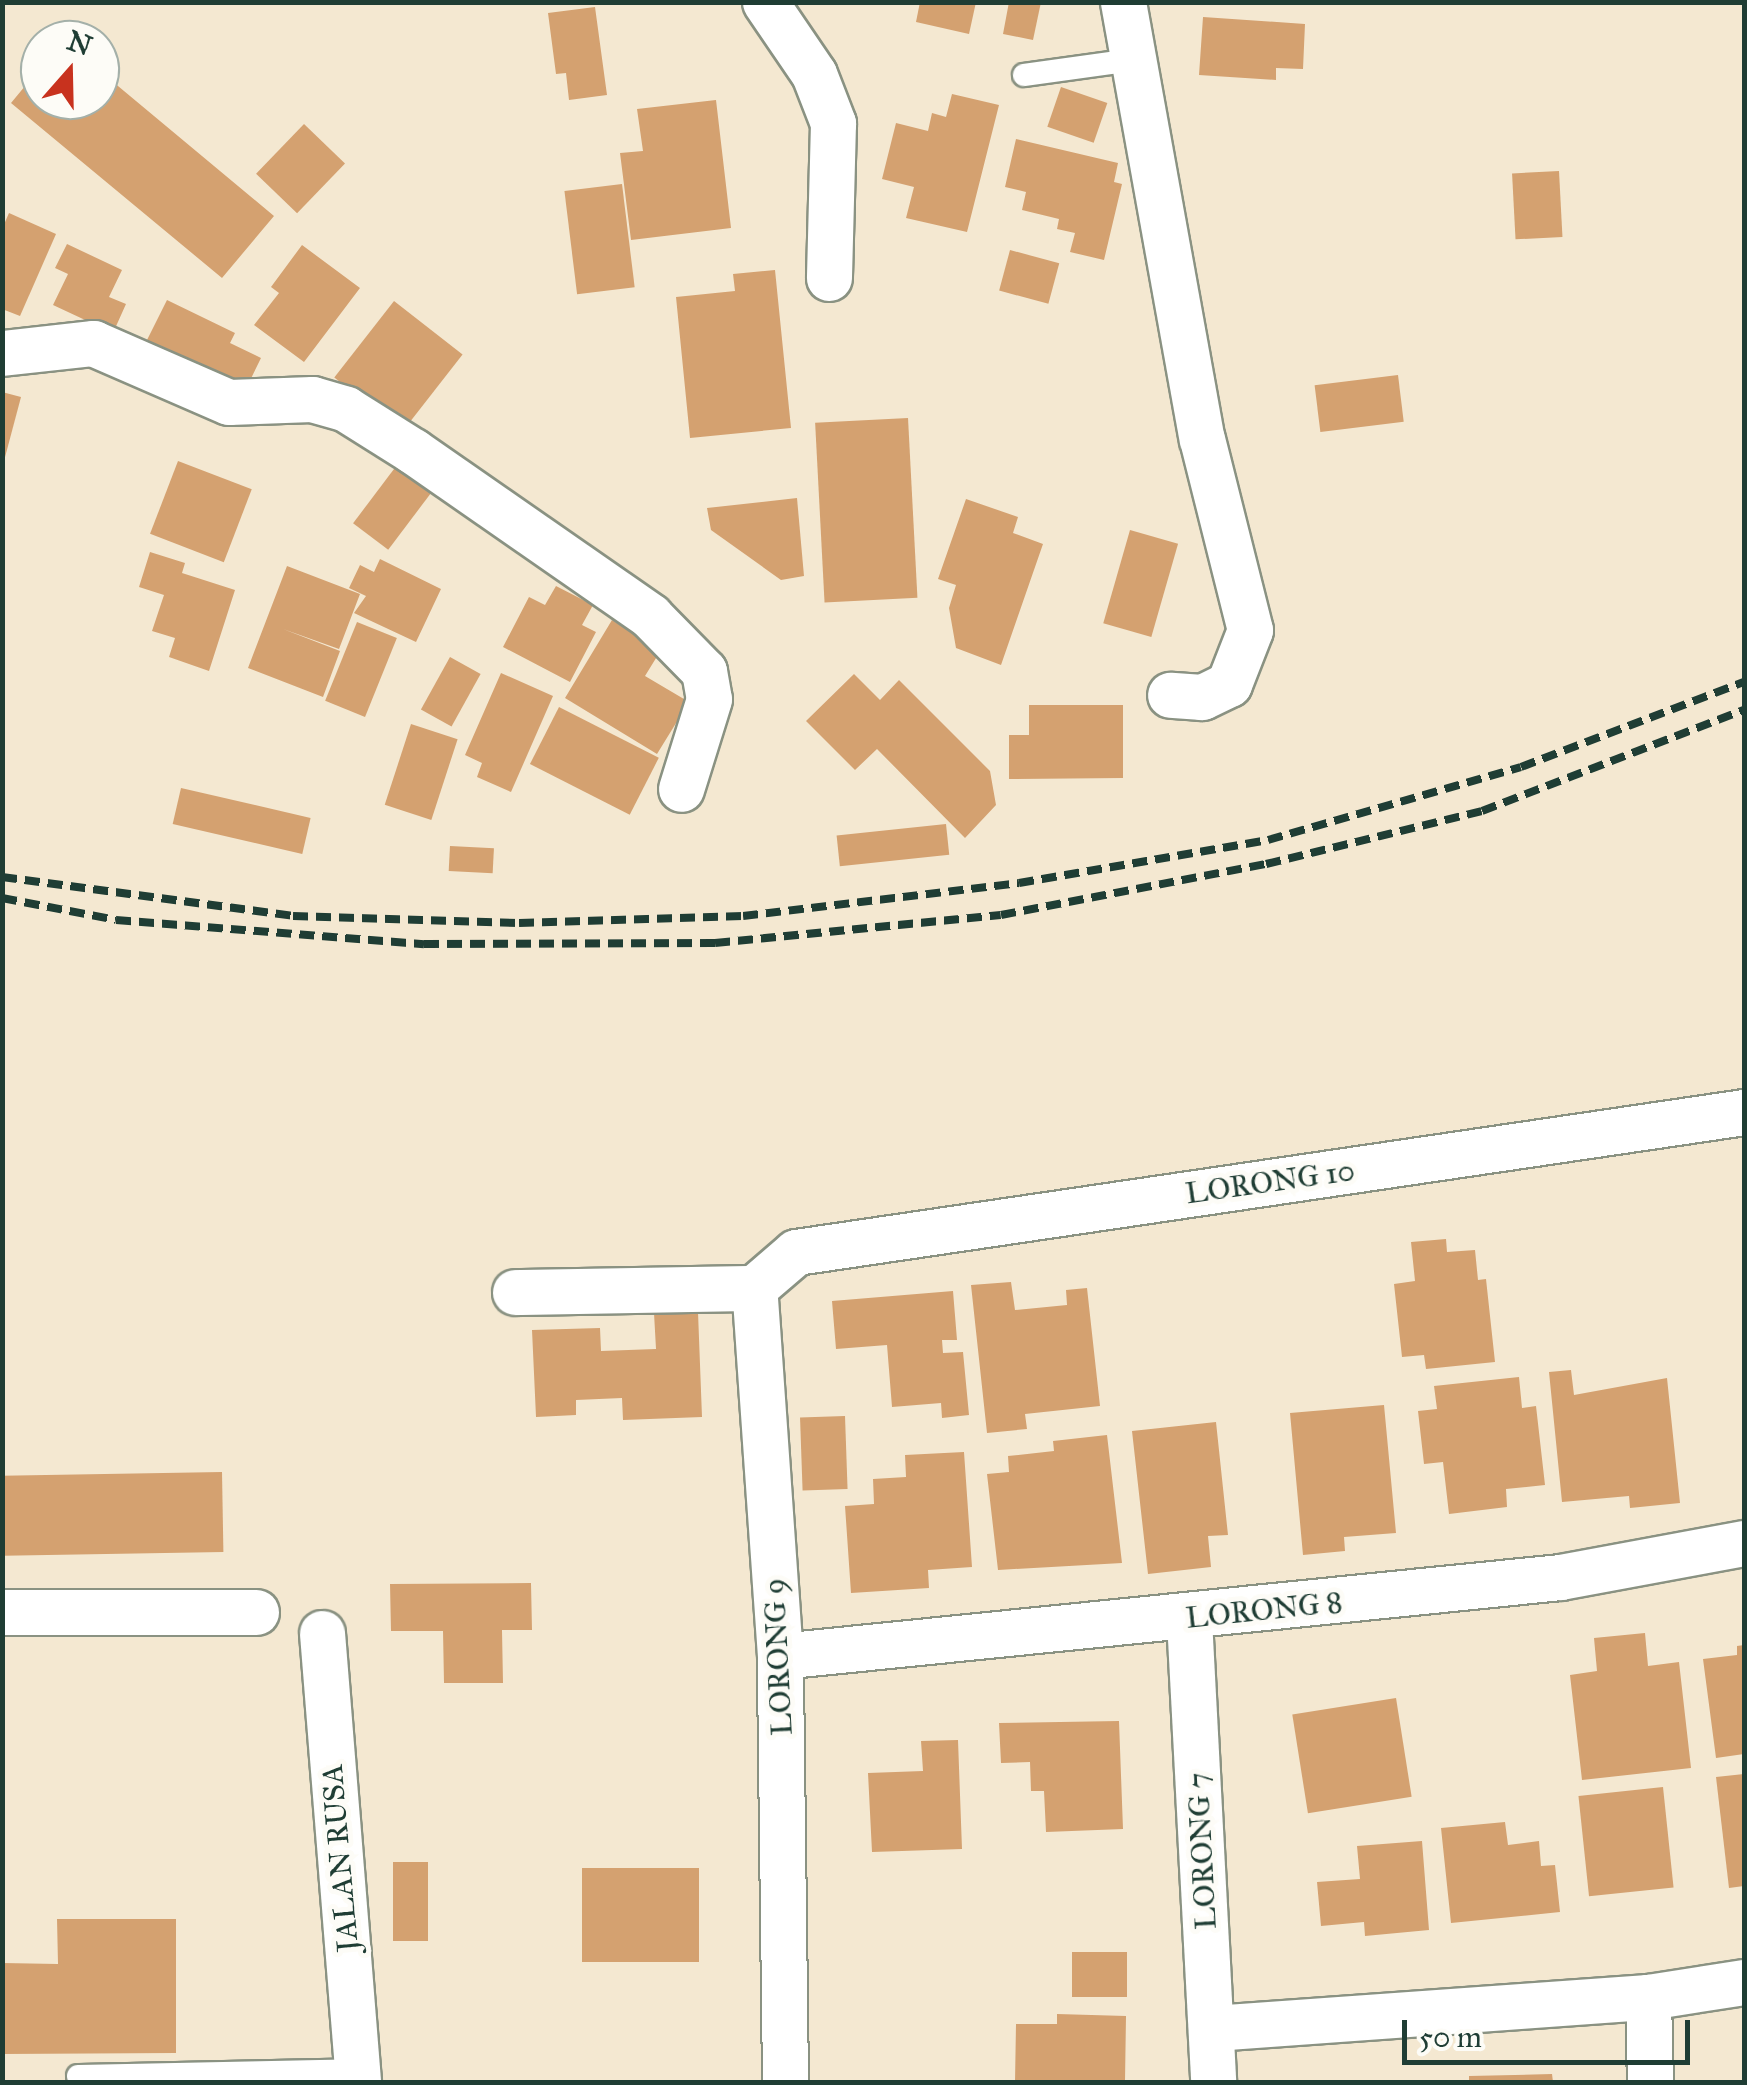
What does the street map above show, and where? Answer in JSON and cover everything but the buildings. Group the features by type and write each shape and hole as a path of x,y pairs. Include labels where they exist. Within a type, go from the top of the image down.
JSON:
{"street":[{"path":"765,2 814,74 833,124 829,278"},
{"path":"1124,2 1202,439 1250,630 1229,684 1202,697 1170,695"},
{"path":"2,353 93,343 229,402 312,399 346,410 413,451 650,616 704,672 710,699 681,789"},
{"name":"LORONG 10","path":"754,1288 796,1252 1744,1112"},
{"path":"515,1292 754,1288"},
{"name":"LORONG 9","path":"754,1288 780,1656 785,2082"},
{"name":"LORONG 8","path":"780,1656 1189,1619 1560,1578 1744,1543"},
{"path":"2,1612 256,1612"},
{"name":"LORONG 7","path":"1189,1619 1212,2082"},
{"name":"JALAN RUSA","path":"322,1633 357,2076"},
{"path":"1212,2028 1648,1996 1744,1982"},
{"path":"1648,1996 1650,2082"}],"lane":[{"path":"1024,75 1132,60"},
{"path":"78,2076 357,2076"}],"railway":[{"path":"2,877 293,916 519,923 743,916 1019,883 1268,840 1521,767 1744,682"},
{"path":"2,898 116,920 424,944 715,943 1001,915 1266,864 1482,811 1744,710"}]}
